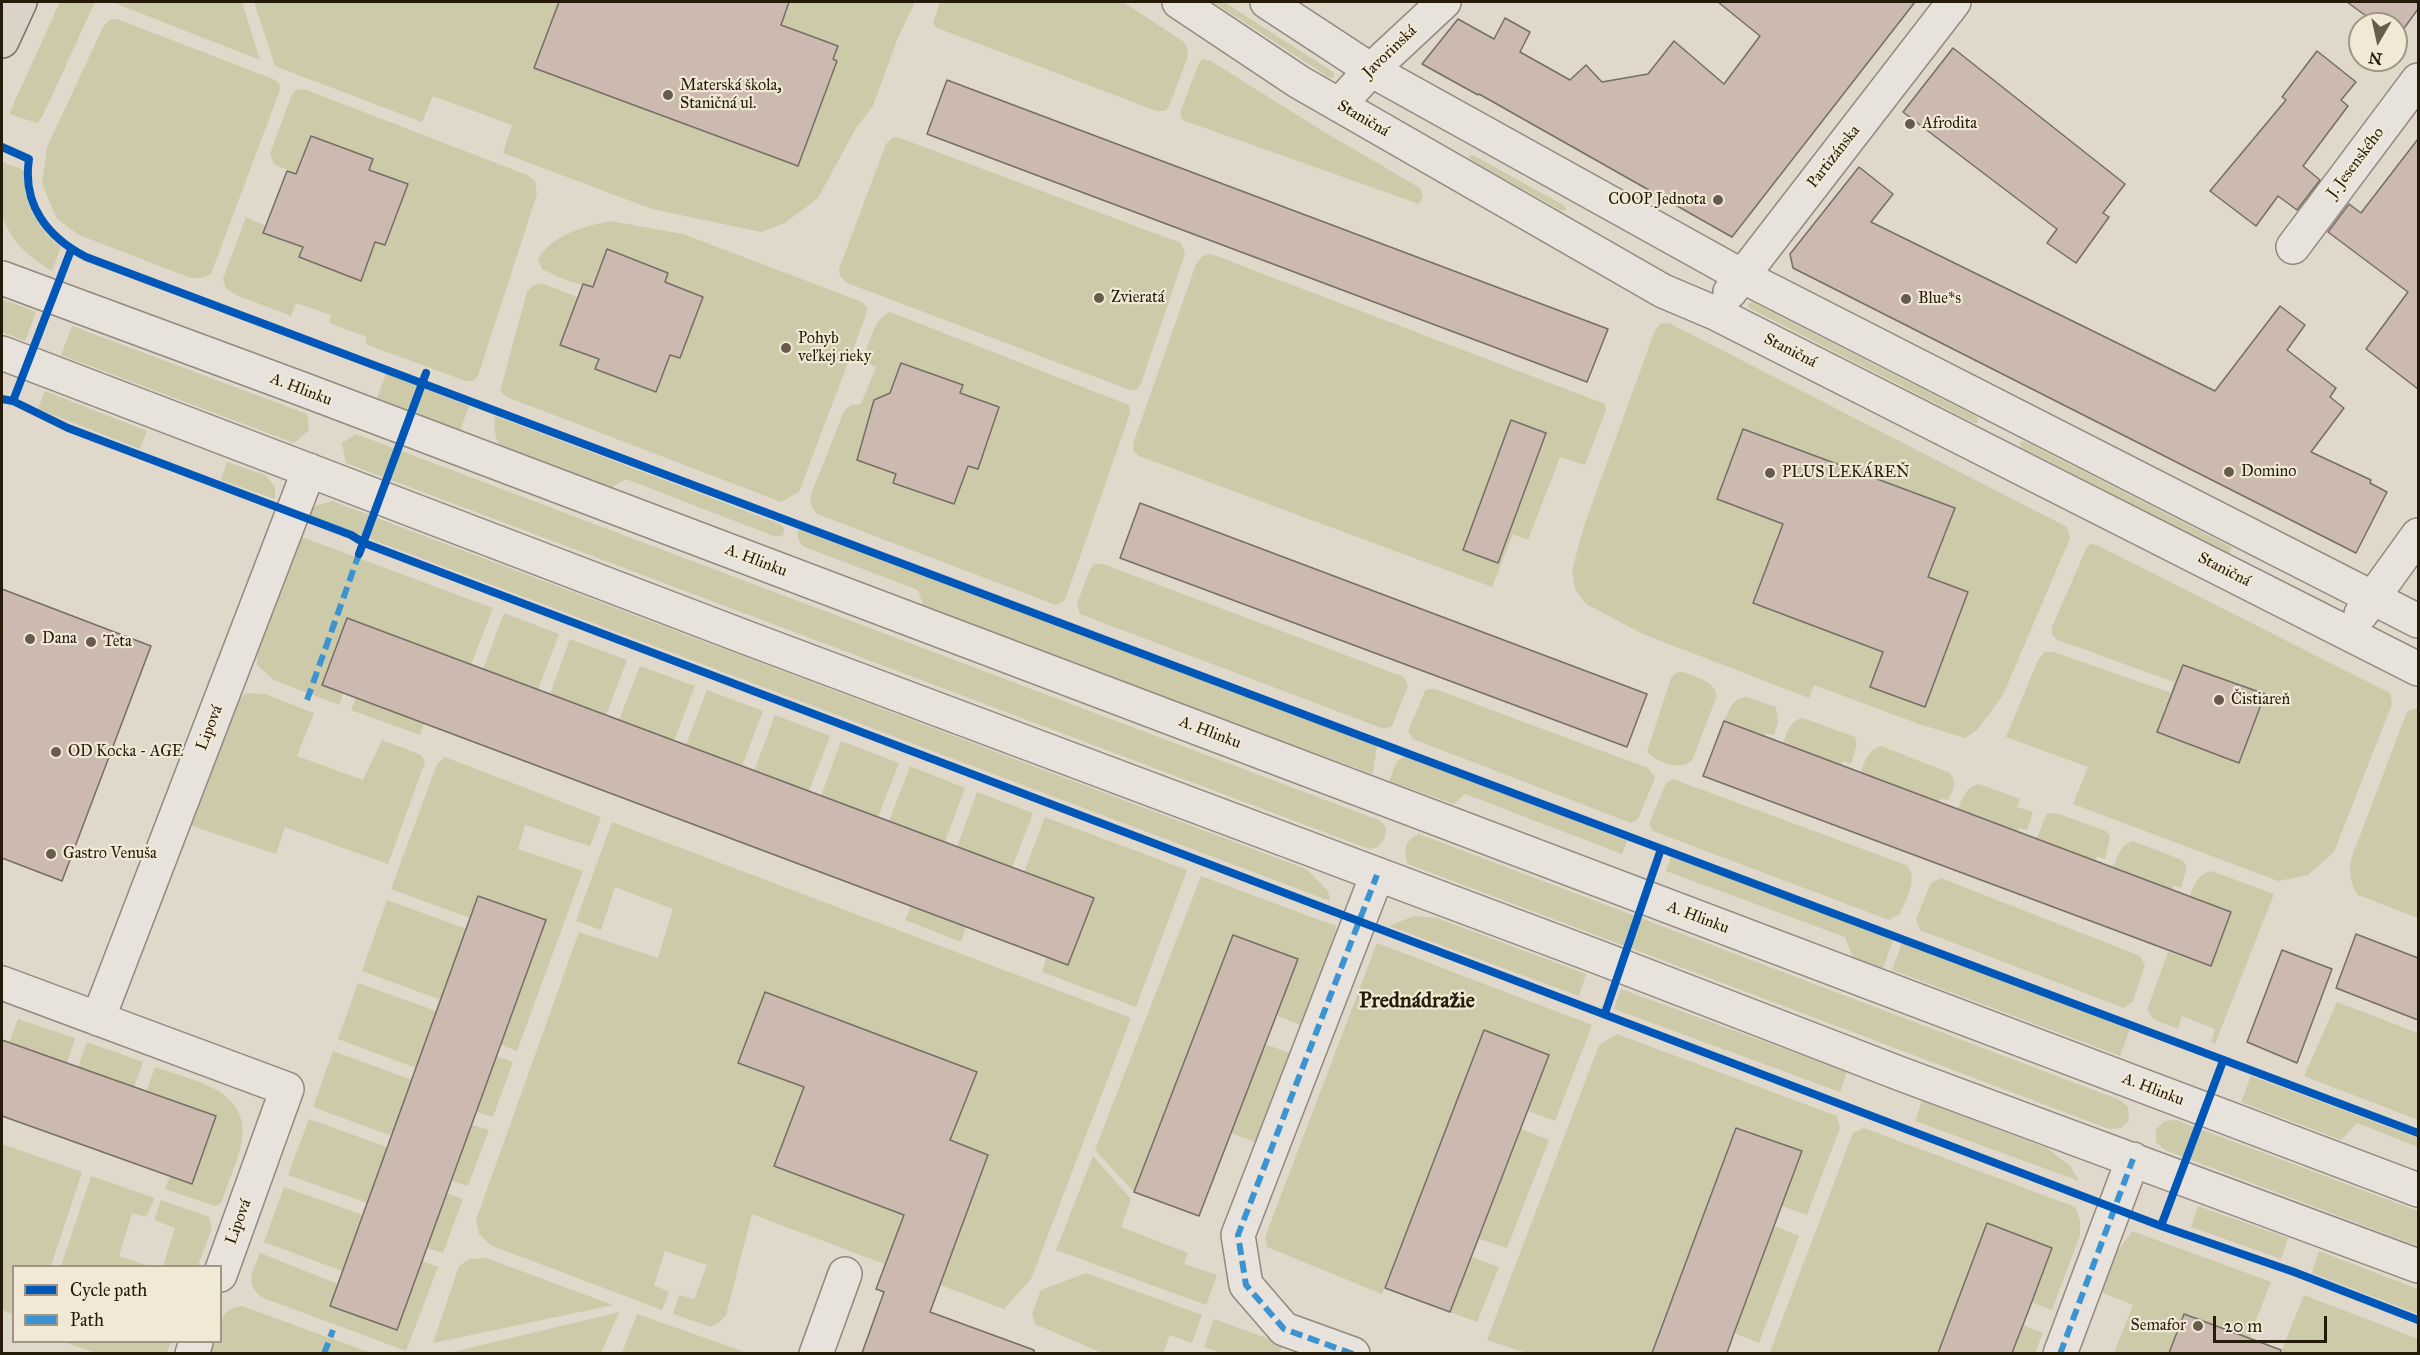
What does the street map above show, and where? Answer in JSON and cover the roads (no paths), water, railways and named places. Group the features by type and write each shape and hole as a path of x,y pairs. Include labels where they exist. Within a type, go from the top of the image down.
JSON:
{"main road":[{"path":"2,41 20,2"}],"street":[{"name":"Staničná","path":"1179,2 1299,82 1664,291 1715,313 2418,669"},
{"path":"1268,2 1371,70 1742,276 2418,621"},
{"name":"Javorinská","path":"1339,105 1371,70 1444,2"},
{"name":"Partizánska","path":"1715,313 1954,2"},
{"name":"J. Jesenského","path":"2293,247 2418,80"},
{"name":"A. Hlinku","path":"2,278 302,389 2418,1190"},
{"path":"2,353 761,644 2418,1266"},
{"name":"Lipová","path":"98,1019 309,470"},
{"path":"2349,633 2418,535"},
{"path":"1353,1353 1284,1329 1246,1285 1238,1235 1377,875"},
{"name":"Lipová","path":"2,983 287,1089 222,1269"},
{"path":"2060,1353 2133,1159"},
{"path":"816,1353 845,1274"}],"place":[{"name":"Materská škola, Staničná ul.","path":"668,95"},
{"name":"Afrodita","path":"1910,124"},
{"name":"COOP Jednota","path":"1718,200"},
{"name":"Zvieratá","path":"1099,298"},
{"name":"Blue*s","path":"1906,299"},
{"name":"Pohyb veľkej rieky","path":"786,348"},
{"name":"Domino","path":"2229,472"},
{"name":"PLUS LEKÁREŇ","path":"1770,473"},
{"name":"Dana","path":"30,639"},
{"name":"Teta","path":"91,642"},
{"name":"Čistiareň","path":"2219,700"},
{"name":"OD Kocka - AGE","path":"56,752"},
{"name":"Gastro Venuša","path":"51,854"},
{"name":"Semafor","path":"2198,1326"}],"district":[{"name":"Prednádražie","path":"1417,1002"}]}
